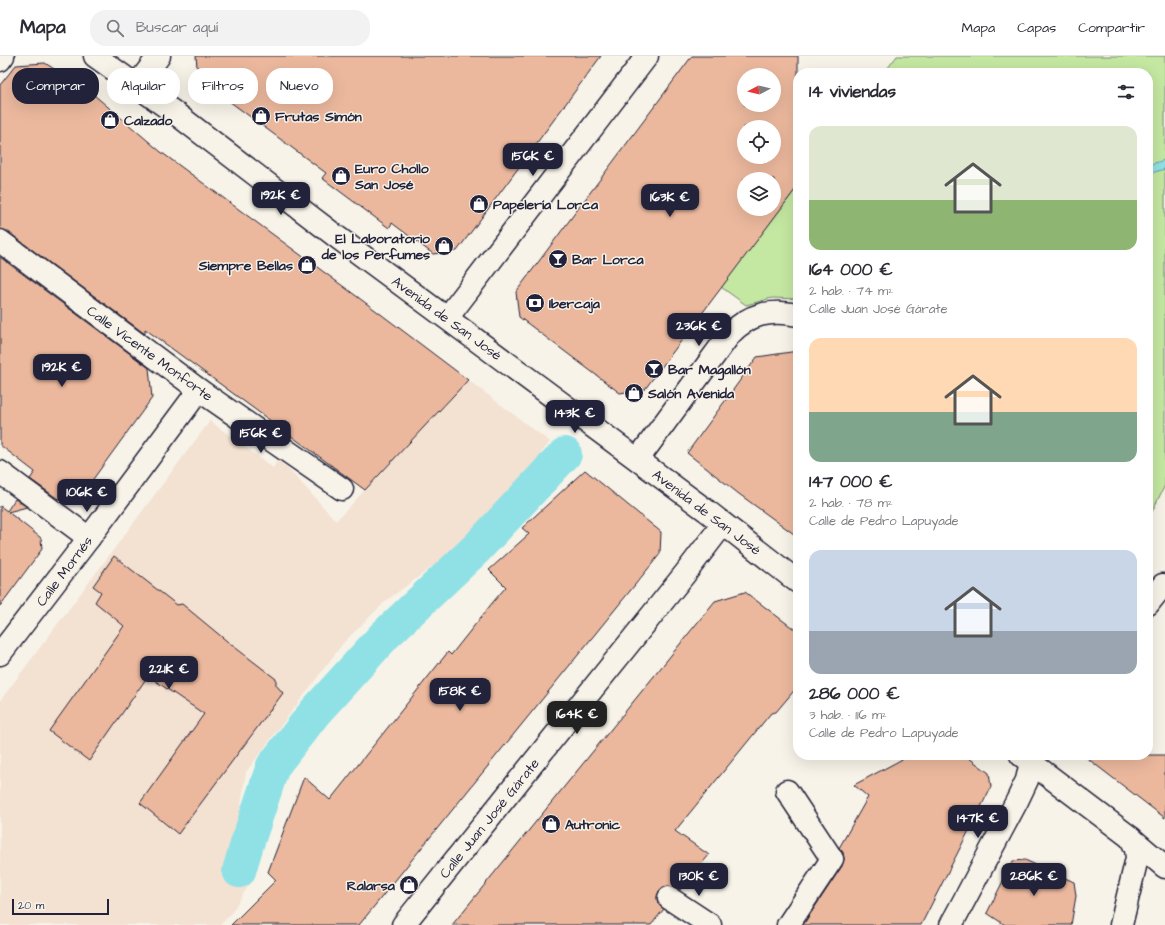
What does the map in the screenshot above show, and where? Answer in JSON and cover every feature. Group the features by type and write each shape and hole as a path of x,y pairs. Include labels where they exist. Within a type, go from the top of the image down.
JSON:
{"street":[{"path":"0,60 3,56"},
{"name":"Avenida de San José","path":"95,56 112,68"},
{"path":"150,68 159,56"},
{"path":"447,318 647,56"},
{"name":"Avenida de San José","path":"162,104 338,237 638,459 793,578"},
{"name":"Calle Vicente Monforte","path":"0,241 199,390 342,489"},
{"path":"638,459 737,326 753,316 775,312 793,314"},
{"name":"Calle Mornés","path":"0,654 89,538 199,390"},
{"path":"0,472 89,538"},
{"name":"Calle Juan José Gárate","path":"403,925 723,524"},
{"path":"1153,594 1159,581"},
{"path":"951,925 1018,801 1027,780 1029,760"},
{"path":"1033,760 1131,838 1165,868"},
{"path":"787,791 832,859 788,925"},
{"path":"1121,925 1137,858 1136,849 1131,838"},
{"path":"669,898 710,925"}],"shaded area":[{"path":"468,380 550,442 541,453 543,455 519,487 514,484 491,516 488,515 471,538 467,535 451,553 387,600 344,642 246,772 235,844 228,863 252,880 230,915 220,925 0,925 0,701 210,421 273,468 278,460 294,475 336,521"}],"green space":[{"path":"897,56 1165,56 1165,485 1153,510 1153,68 888,68"},
{"path":"793,193 793,299 772,298 746,305 721,287 775,216 781,216 781,208"}],"water":[{"path":"1165,160 1165,169 1153,173 1153,164"}],"building":[{"path":"196,56 601,56 457,251 433,254 392,223 389,228 322,178 326,173 233,104 258,104 258,68 197,68"},
{"path":"692,56 798,56 798,68 793,68 793,193 781,209 781,172 737,172 737,216 775,216 645,389 620,393 519,317 516,292"},
{"path":"45,63 53,68 14,68 16,65"},
{"path":"12,70 12,104 99,104 99,99 161,152 468,380 365,490 145,329 145,334 7,231 0,229 0,85"},
{"path":"0,257 149,368 152,398 83,493 58,499 30,479 35,472 0,445"},
{"path":"793,352 793,533 739,494 687,453 757,357"},
{"path":"585,470 661,532 660,554 359,925 231,925 276,880 268,872 304,777 330,800 448,652 451,655 506,587 489,570 529,534 522,528"},
{"path":"15,499 27,507 8,512 41,538 42,549 0,606 0,506 7,511"},
{"path":"114,556 177,605 182,604 276,679 276,685 283,693 178,834 140,803 204,714 148,676 89,761 49,731 124,626 95,602 101,592 93,586"},
{"path":"745,592 793,628 793,692 776,712 771,713 675,831 709,855 680,890 669,886 663,887 659,891 657,897 658,903 664,909 651,925 452,925 715,601"},
{"path":"1153,755 1165,755 1165,818 1090,760 1153,760"},
{"path":"901,760 972,760 989,773 991,787 921,925 803,925 842,866 844,859 843,852 839,848 868,797 854,785"},
{"path":"1025,860 1074,882 1076,896 1071,925 1005,925 987,913 1013,861"}],"waterway":[{"path":"239,871 273,766 315,712 385,635 477,548 565,454"}],"place":[{"name":"Frutas Simón","path":"261,116"},
{"name":"Calzado","path":"110,120"},
{"name":"Euro Chollo San José","path":"341,176"},
{"name":"Papelería Lorca","path":"479,204"},
{"name":"El Laboratorio de los Perfumes","path":"444,246"},
{"name":"Bar Lorca","path":"558,259"},
{"name":"Siempre Bellas","path":"307,265"},
{"name":"Ibercaja","path":"535,303"},
{"name":"Bar Magallón","path":"654,369"},
{"name":"Salón Avenida","path":"634,393"},
{"name":"Autronic","path":"551,824"},
{"name":"Ralarsa","path":"409,885"}]}
